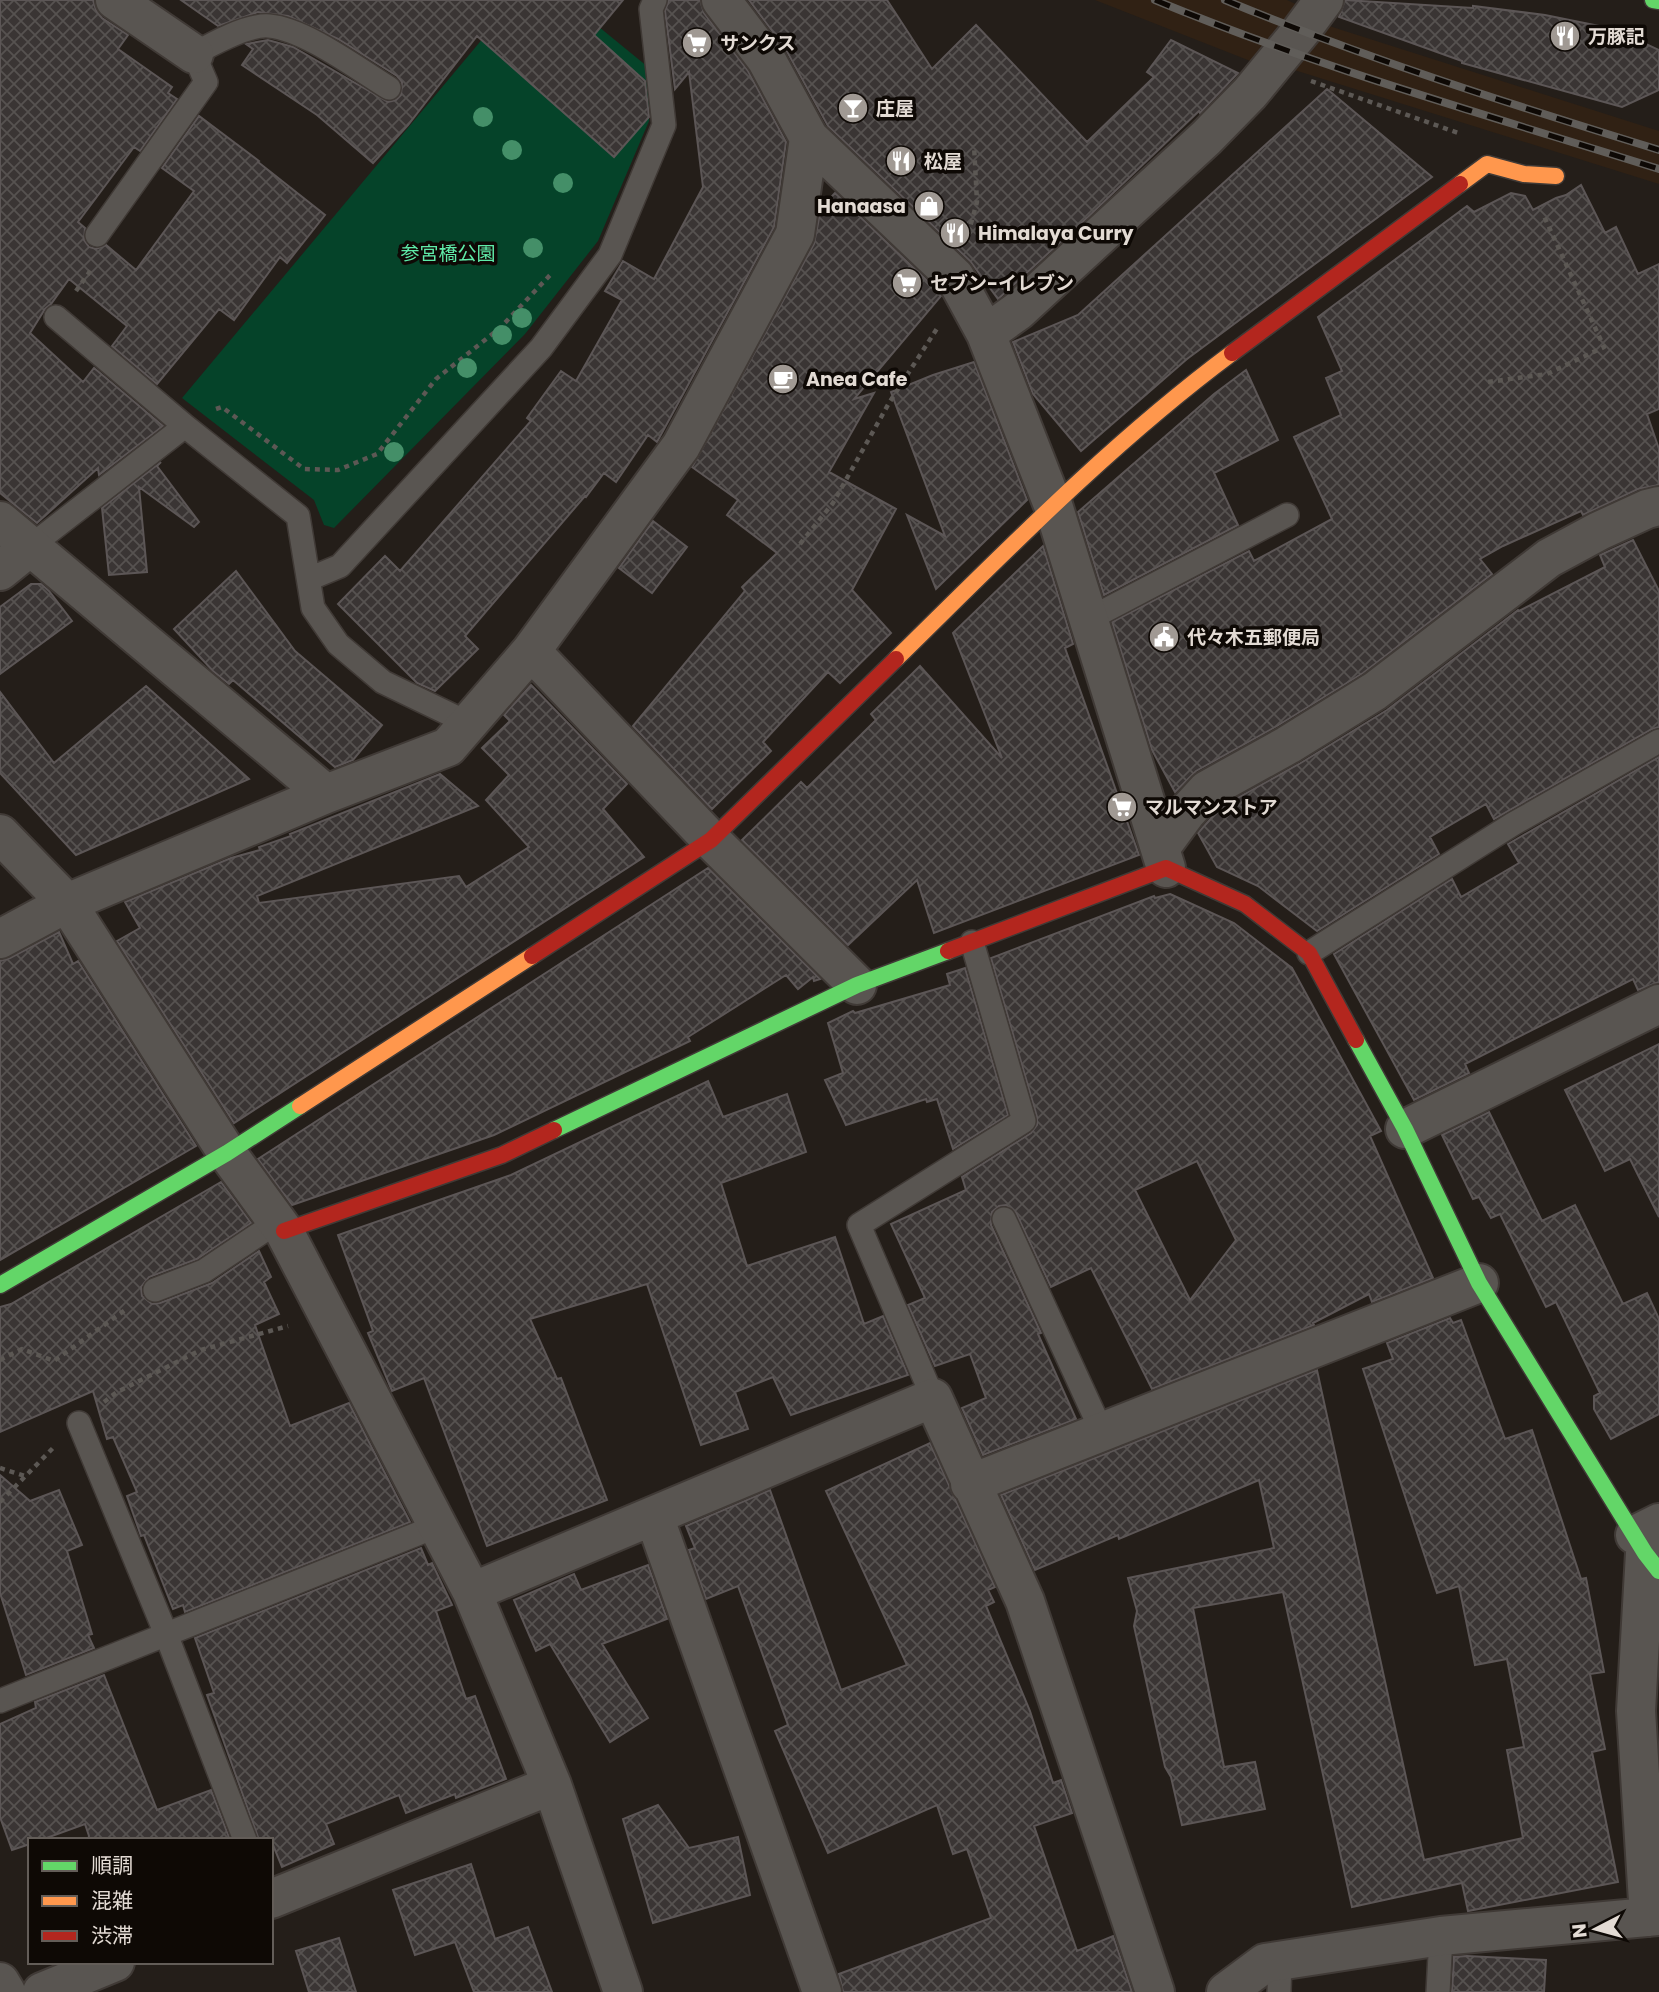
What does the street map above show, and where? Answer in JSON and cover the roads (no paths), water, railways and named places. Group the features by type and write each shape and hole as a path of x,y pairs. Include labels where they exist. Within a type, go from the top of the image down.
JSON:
{"street":[{"path":"115,0 194,54"},
{"path":"721,0 766,59 809,138 958,284 986,334 1053,506 1164,857 1245,904 1309,953 1405,1129 1479,1283 1650,1546 1636,1712 1654,1916 1441,1936 1280,1976 1265,1963 1226,1992"},
{"path":"986,334 1018,312 1206,138 1269,70 1324,0"},
{"path":"1653,0 1659,1"},
{"path":"0,939 67,903 326,794 448,747 531,651 681,446 795,234 809,138"},
{"path":"0,1284 228,1153 711,840 1053,506 1200,377 1486,164 1524,174 1556,176"},
{"path":"281,1226 502,1155 857,985 972,942 1164,857 1186,813 1207,790 1288,746 1375,691 1549,558 1599,531 1659,506"},
{"path":"0,521 326,794"},
{"path":"0,570 31,546"},
{"path":"531,651 711,840 857,985"},
{"path":"0,834 67,903 228,1153 281,1226 472,1592 552,1785 623,1992"},
{"path":"1405,1129 1659,1004"},
{"path":"970,1484 1479,1283"},
{"path":"472,1592 933,1398 1025,1601 1155,1992"},
{"path":"654,1516 822,1992"},
{"path":"273,1898 552,1785"},
{"path":"42,1992 110,1964"},
{"path":"0,1982 6,1992"}],"lane":[{"path":"309,579 340,566 541,348 610,255 664,125 651,9 655,0"},
{"path":"97,234 206,82 194,54 225,36 268,26 309,38 389,88"},
{"path":"56,317 185,426 298,516 313,608 338,644 383,682 468,723"},
{"path":"31,546 185,426"},
{"path":"1089,620 1287,516"},
{"path":"1309,953 1513,824 1659,741"},
{"path":"933,1398 859,1224 1024,1121 972,942"},
{"path":"1004,1219 1102,1432"},
{"path":"155,1290 204,1271 281,1226"},
{"path":"79,1423 166,1634 244,1838"},
{"path":"0,1702 437,1526"},
{"path":"1438,1992 1441,1936"}],"railway":[{"path":"1155,0 1279,48 1659,169"},
{"path":"1225,0 1386,62 1659,150"}],"place":[{"name":"万豚記","path":"1565,36"},
{"name":"サンクス","path":"697,43"},
{"name":"庄屋","path":"853,108"},
{"name":"松屋","path":"901,161"},
{"name":"Hanaasa","path":"929,206"},
{"name":"Himalaya Curry","path":"955,233"},
{"name":"セブン-イレブン","path":"907,283"},
{"name":"Anea Cafe","path":"783,379"},
{"name":"代々木五郵便局","path":"1164,637"},
{"name":"マルマンストア","path":"1122,807"}],"park label":[{"name":"参宮橋公園","path":"448,253"}]}
